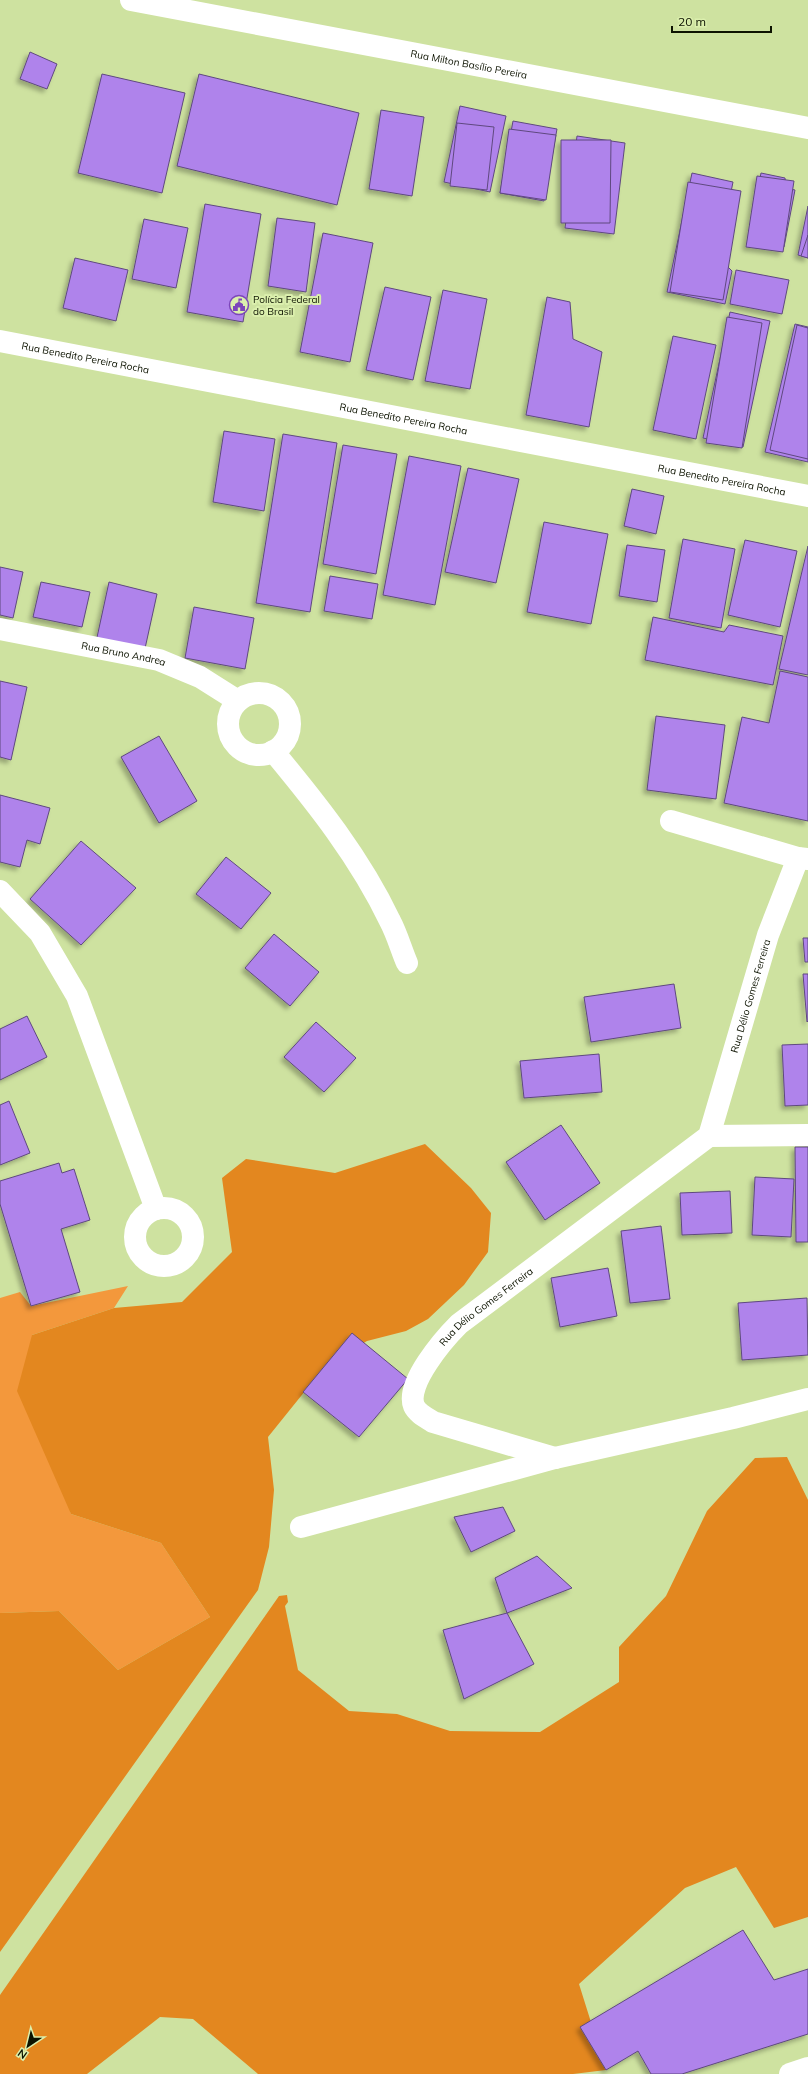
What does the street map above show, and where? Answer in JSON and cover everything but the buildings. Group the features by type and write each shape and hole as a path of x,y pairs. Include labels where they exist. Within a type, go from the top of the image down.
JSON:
{"street":[{"name":"Rua Milton Basílio Pereira","path":"131,0 808,128"},
{"name":"Rua Benedito Pereira Rocha","path":"0,342 808,496"},
{"name":"Rua Bruno Andrea","path":"0,629 159,660 200,677 238,701"},
{"path":"252,693 268,694 283,703 290,717 290,733 281,747 266,755 250,754 236,746 229,731 229,720 230,715 238,701 252,693"},
{"path":"273,751 321,808 366,875 391,921 407,963"},
{"name":"Rua Délio Gomes Ferreira","path":"555,1458 433,1422 420,1413 414,1406 413,1394 416,1382 446,1337 459,1324 709,1136 768,935 803,858 671,821"},
{"path":"0,891 40,933 78,996 156,1209"},
{"path":"709,1136 808,1135"},
{"path":"301,1528 555,1458 733,1418 808,1399"},
{"path":"790,2074 808,2068"}],"shaded area":[{"path":"425,1144 471,1188 491,1213 488,1252 464,1285 428,1319 406,1331 367,1341 326,1365 268,1437 274,1490 269,1547 258,1590 0,1952 0,1613 59,1611 118,1670 210,1617 161,1543 71,1514 17,1391 32,1335 114,1308 182,1302 232,1252 222,1178 246,1159 335,1173"},
{"path":"128,1286 114,1308 32,1335 71,1514 161,1543 210,1617 118,1670 59,1611 0,1613 0,1298 20,1292 31,1306"},
{"path":"787,1457 808,1500 808,1917 774,1928 736,1867 685,1888 579,1984 606,2070 573,2074 258,2074 193,2019 160,2017 87,2074 0,2074 0,1995 279,1596 287,1595 288,1602 285,1606 298,1670 349,1711 397,1714 450,1731 540,1732 619,1682 619,1647 666,1596 707,1511 755,1458"}],"place":[{"name":"Polícia Federal do Brasil","path":"239,305"}]}
